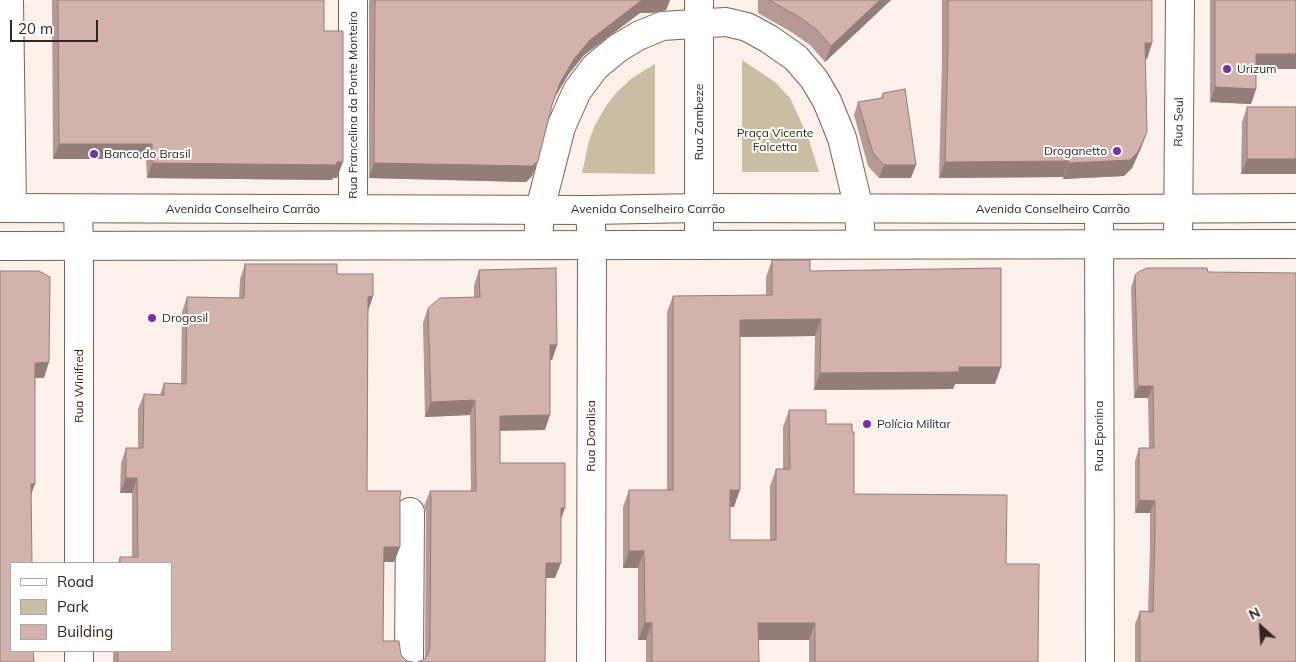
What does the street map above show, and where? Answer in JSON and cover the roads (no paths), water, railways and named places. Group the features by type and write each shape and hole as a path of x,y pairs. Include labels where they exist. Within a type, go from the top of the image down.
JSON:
{"street":[{"path":"6,208 9,0"},
{"name":"Rua Francelina da Ponte Monteiro","path":"353,0 353,209"},
{"name":"Rua Seul","path":"1178,244 1180,0"},
{"path":"538,245 540,209 561,126 577,91 595,67 618,48 638,36 700,12 726,22 747,27 769,39 796,58 814,79 827,101 842,138 859,209 860,244"},
{"name":"Rua Zambeze","path":"699,245 700,12"},
{"name":"Avenida Conselheiro Carrão","path":"6,208 590,210 698,208 1099,210 1296,208"},
{"name":"Rua Winifred","path":"78,209 79,562"},
{"name":"Rua Doralisa","path":"590,210 592,245 591,662"},
{"name":"Rua Eponina","path":"1099,210 1100,662"},
{"path":"0,246 1296,244"},
{"path":"409,662 410,512"}],"place":[{"name":"Urizum","path":"1227,69"},
{"name":"Droganetto","path":"1117,151"},
{"name":"Banco do Brasil","path":"94,154"},
{"name":"Drogasil","path":"152,318"},
{"name":"Polícia Militar","path":"867,424"}],"park label":[{"name":"Praça Vicente Falcetta","path":"775,140"}]}
